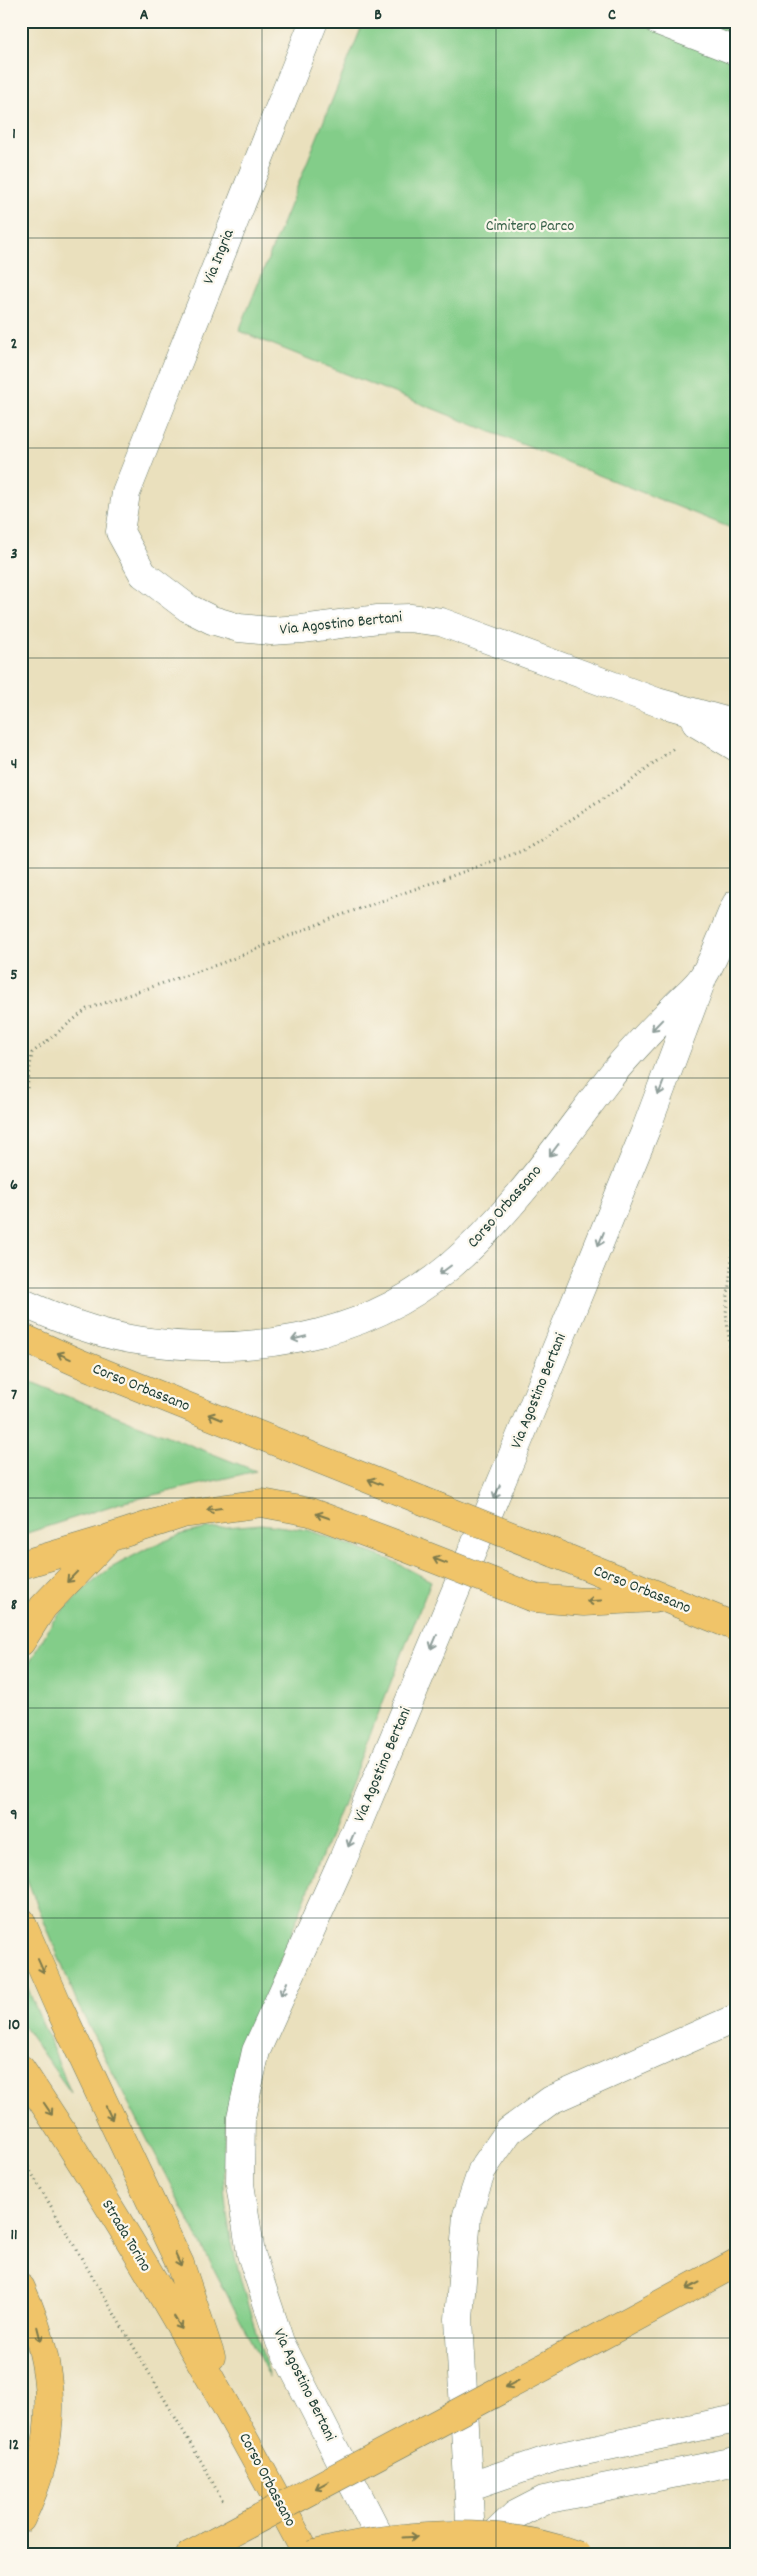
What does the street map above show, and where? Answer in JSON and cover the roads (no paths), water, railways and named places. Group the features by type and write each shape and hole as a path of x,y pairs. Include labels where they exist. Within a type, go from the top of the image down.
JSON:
{"main road":[{"name":"Corso Orbassano","path":"21,1337 79,1363 736,1627"},
{"path":"21,1564 183,1514 262,1503 310,1512 534,1598 584,1602 660,1597"},
{"path":"21,1642 43,1607 109,1538"},
{"path":"21,1921 58,2005 180,2264 227,2406"},
{"name":"Strada Torino","path":"21,2069 76,2152 227,2406"},
{"path":"198,2550 736,2263"},
{"path":"21,2288 38,2328 44,2353 49,2389 50,2418 40,2474 21,2520"},
{"name":"Corso Orbassano","path":"227,2406 307,2555"},
{"path":"311,2555 342,2546 404,2537 455,2535 522,2541 576,2555"}],"street":[{"name":"Via Ingria","path":"126,492 314,21"},
{"path":"658,21 736,51"},
{"name":"Via Agostino Bertani","path":"126,492 120,532 143,574 188,608 212,620 239,628 271,631 378,619 410,618 441,622 657,702 736,724"},
{"name":"Via Agostino Bertani","path":"657,702 703,726 736,747"},
{"name":"Corso Orbassano","path":"21,1302 65,1321 130,1339 188,1346 236,1347 291,1340 344,1326 400,1300 447,1268 484,1234 545,1161 619,1065 703,977 736,904"},
{"name":"Via Agostino Bertani","path":"389,2555 280,2342 268,2307 251,2254 240,2184 241,2118 256,2051 343,1859 512,1456 642,1138 703,977"},
{"path":"473,2555 459,2319 467,2215 482,2170 509,2132 551,2100 736,2018"},
{"path":"468,2487 556,2457 736,2419"},
{"path":"473,2555 515,2515 544,2500 736,2461"}],"park label":[{"name":"Cimitero Parco","path":"530,226"}]}
